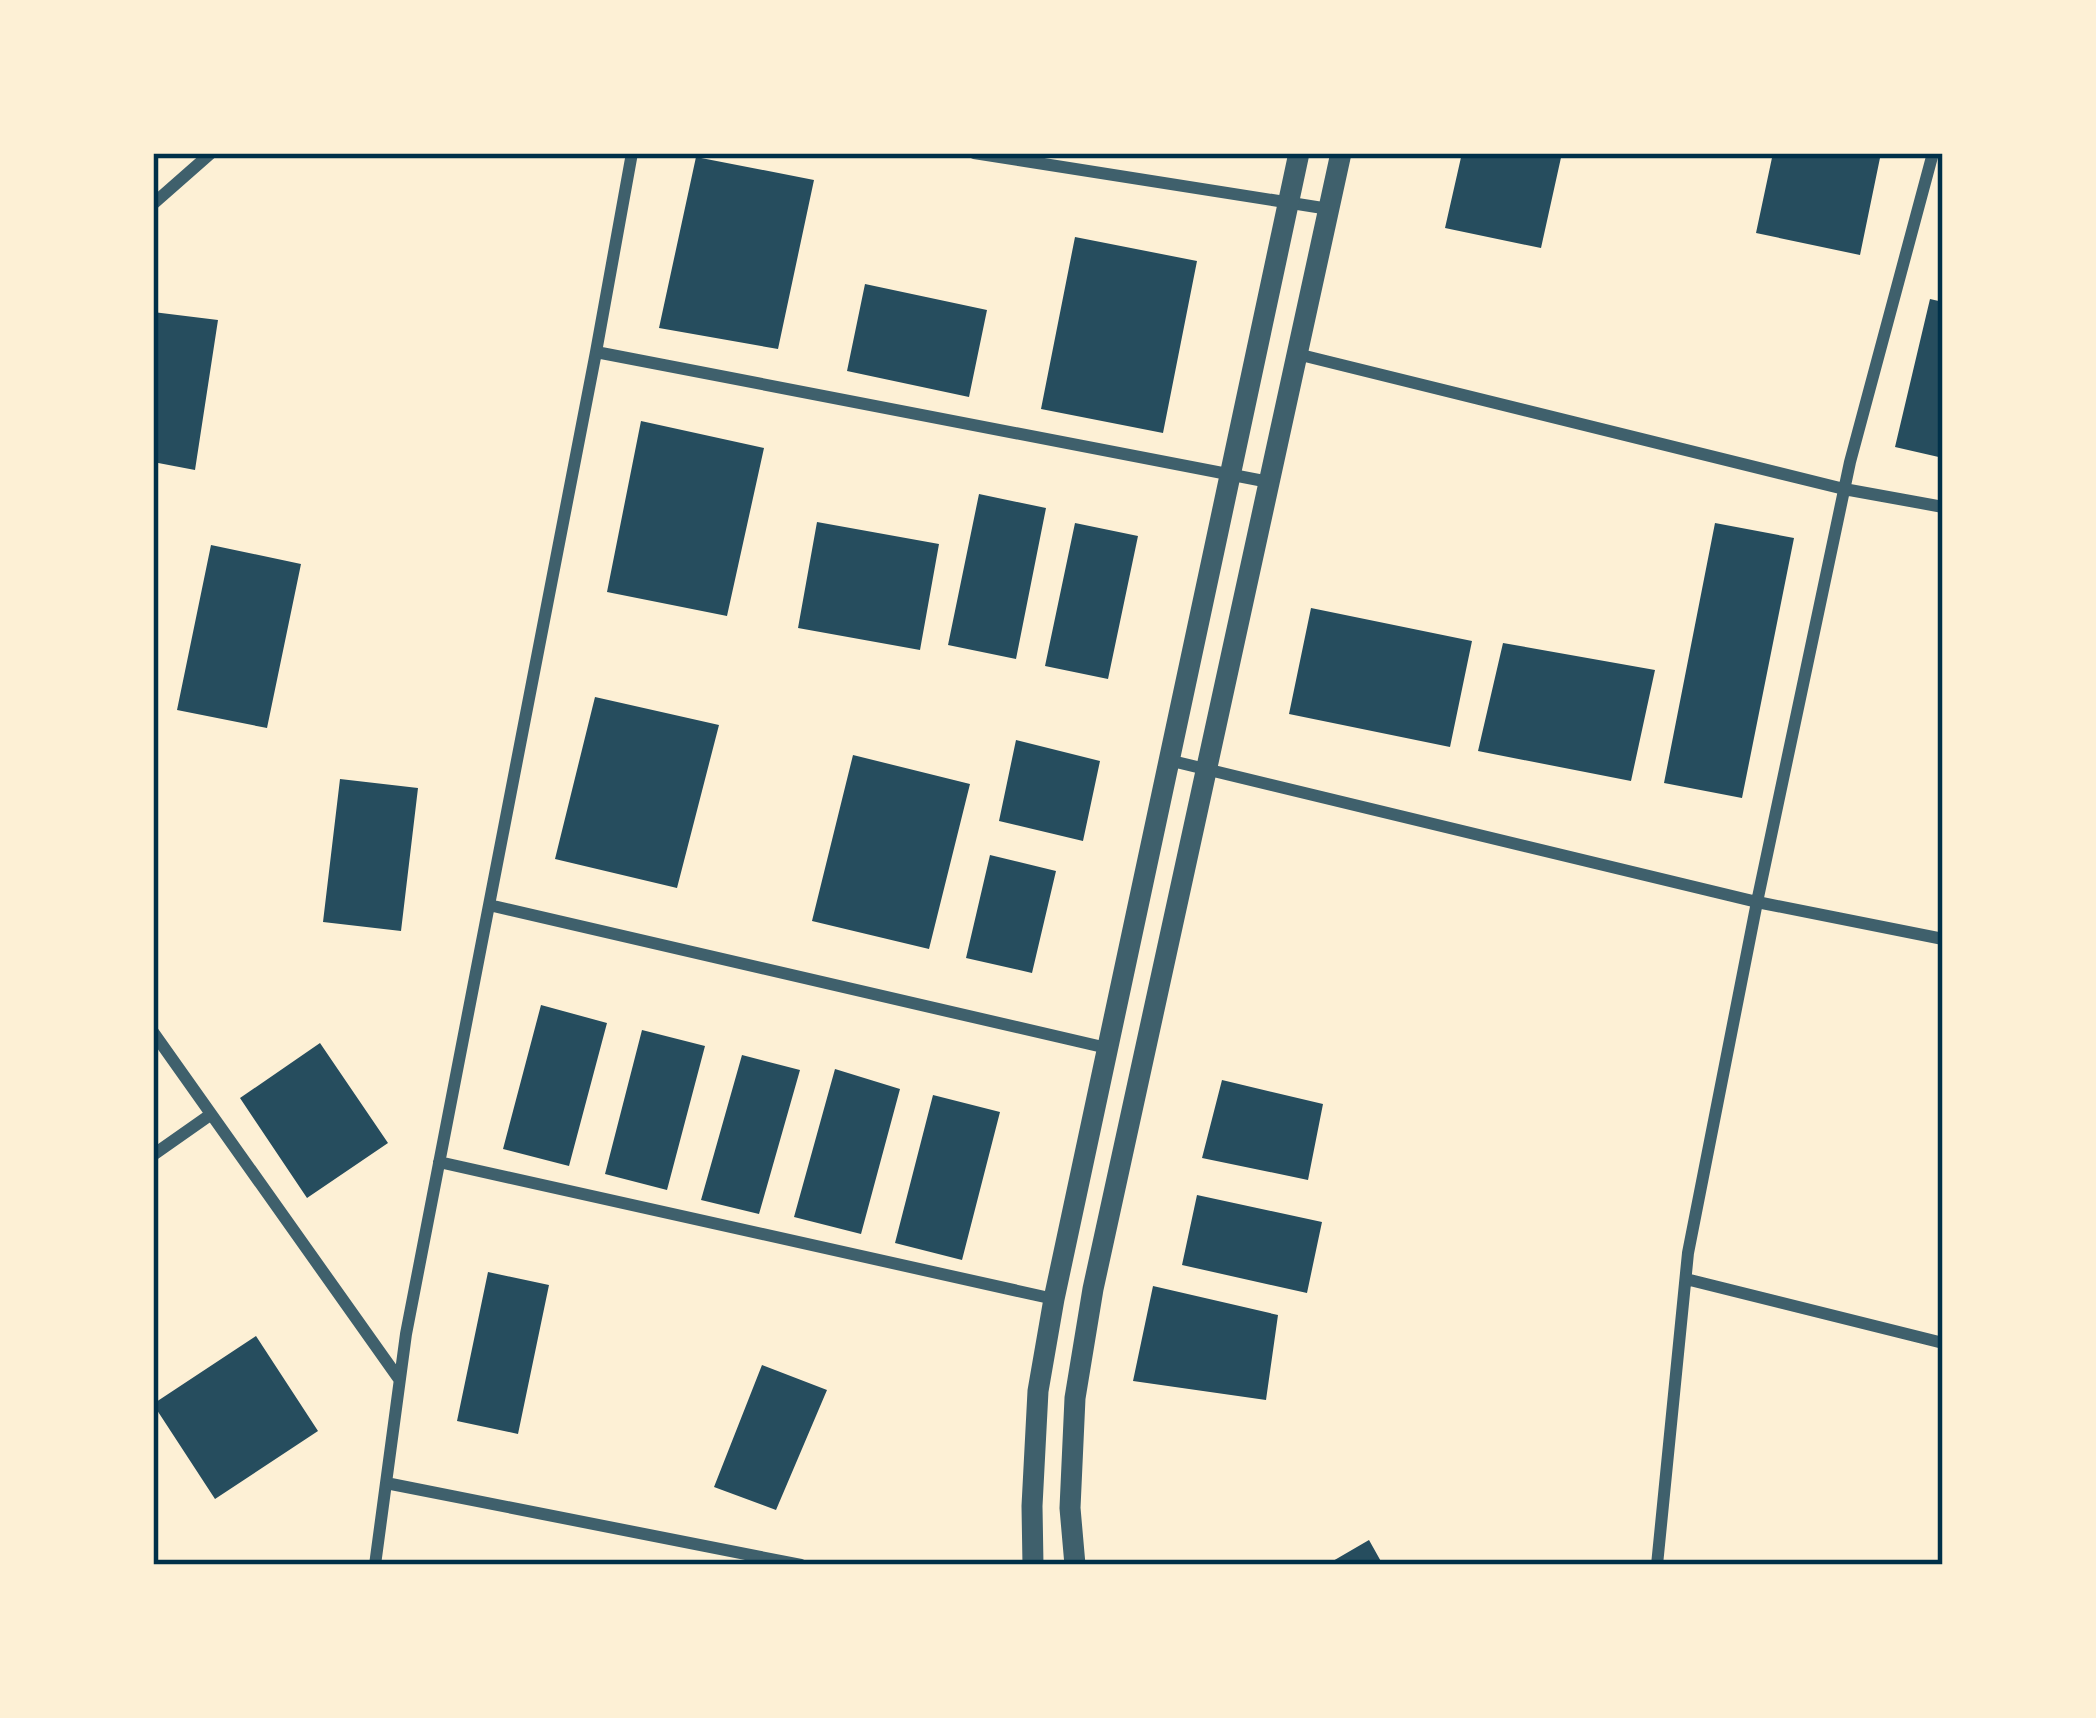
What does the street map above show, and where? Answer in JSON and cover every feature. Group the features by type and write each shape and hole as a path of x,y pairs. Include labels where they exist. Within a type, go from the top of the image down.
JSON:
{"street":[{"path":"153,204 211,153"},
{"path":"375,1565 399,1379 632,153"},
{"path":"974,153 1329,209"},
{"path":"1033,1565 1038,1391 1054,1299 1298,153"},
{"path":"1075,1565 1070,1508 1075,1397 1093,1289 1341,153"},
{"path":"1657,1565 1688,1253 1756,902 1844,490 1933,153"},
{"path":"596,352 1269,482"},
{"path":"1297,354 1844,490 1943,507"},
{"path":"1168,760 1756,902 1943,939"},
{"path":"489,905 1107,1048"},
{"path":"153,1032 399,1379"},
{"path":"153,1155 210,1115"},
{"path":"439,1162 1054,1299"},
{"path":"1686,1279 1943,1343"},
{"path":"386,1483 801,1565"}],"building":[{"path":"1462,153 1562,153 1541,248 1445,228"},
{"path":"1773,153 1881,153 1860,255 1756,233"},
{"path":"696,157 814,180 778,349 659,328"},
{"path":"1075,237 1197,261 1163,433 1041,409"},
{"path":"865,284 987,310 969,397 847,371"},
{"path":"1930,299 1943,302 1943,458 1895,447"},
{"path":"153,312 218,320 195,470 153,462"},
{"path":"641,421 764,448 727,616 607,592"},
{"path":"979,494 1046,508 1016,659 948,645"},
{"path":"817,522 939,544 920,650 798,628"},
{"path":"1075,523 1138,536 1108,679 1045,666"},
{"path":"1715,523 1794,538 1742,798 1664,783"},
{"path":"211,545 301,564 267,728 177,710"},
{"path":"1311,608 1472,641 1450,747 1289,714"},
{"path":"1503,643 1655,670 1631,781 1478,751"},
{"path":"595,697 719,725 677,888 555,859"},
{"path":"1016,740 1100,761 1083,841 999,821"},
{"path":"853,755 970,784 929,949 812,921"},
{"path":"340,779 418,788 401,931 323,922"},
{"path":"990,855 1056,871 1032,973 966,958"},
{"path":"541,1005 607,1023 569,1166 503,1149"},
{"path":"642,1030 705,1046 667,1190 605,1174"},
{"path":"320,1043 388,1143 307,1198 240,1098"},
{"path":"742,1055 800,1070 759,1214 701,1200"},
{"path":"835,1069 900,1089 861,1234 794,1217"},
{"path":"1222,1080 1323,1104 1308,1180 1202,1158"},
{"path":"933,1095 1000,1112 962,1260 895,1243"},
{"path":"1197,1195 1322,1222 1307,1293 1182,1265"},
{"path":"488,1272 549,1285 518,1434 457,1421"},
{"path":"1153,1286 1278,1315 1266,1400 1133,1381"},
{"path":"256,1336 318,1431 215,1499 153,1404"},
{"path":"762,1365 827,1390 776,1510 714,1487"},
{"path":"1369,1540 1383,1565 1326,1565"}]}
